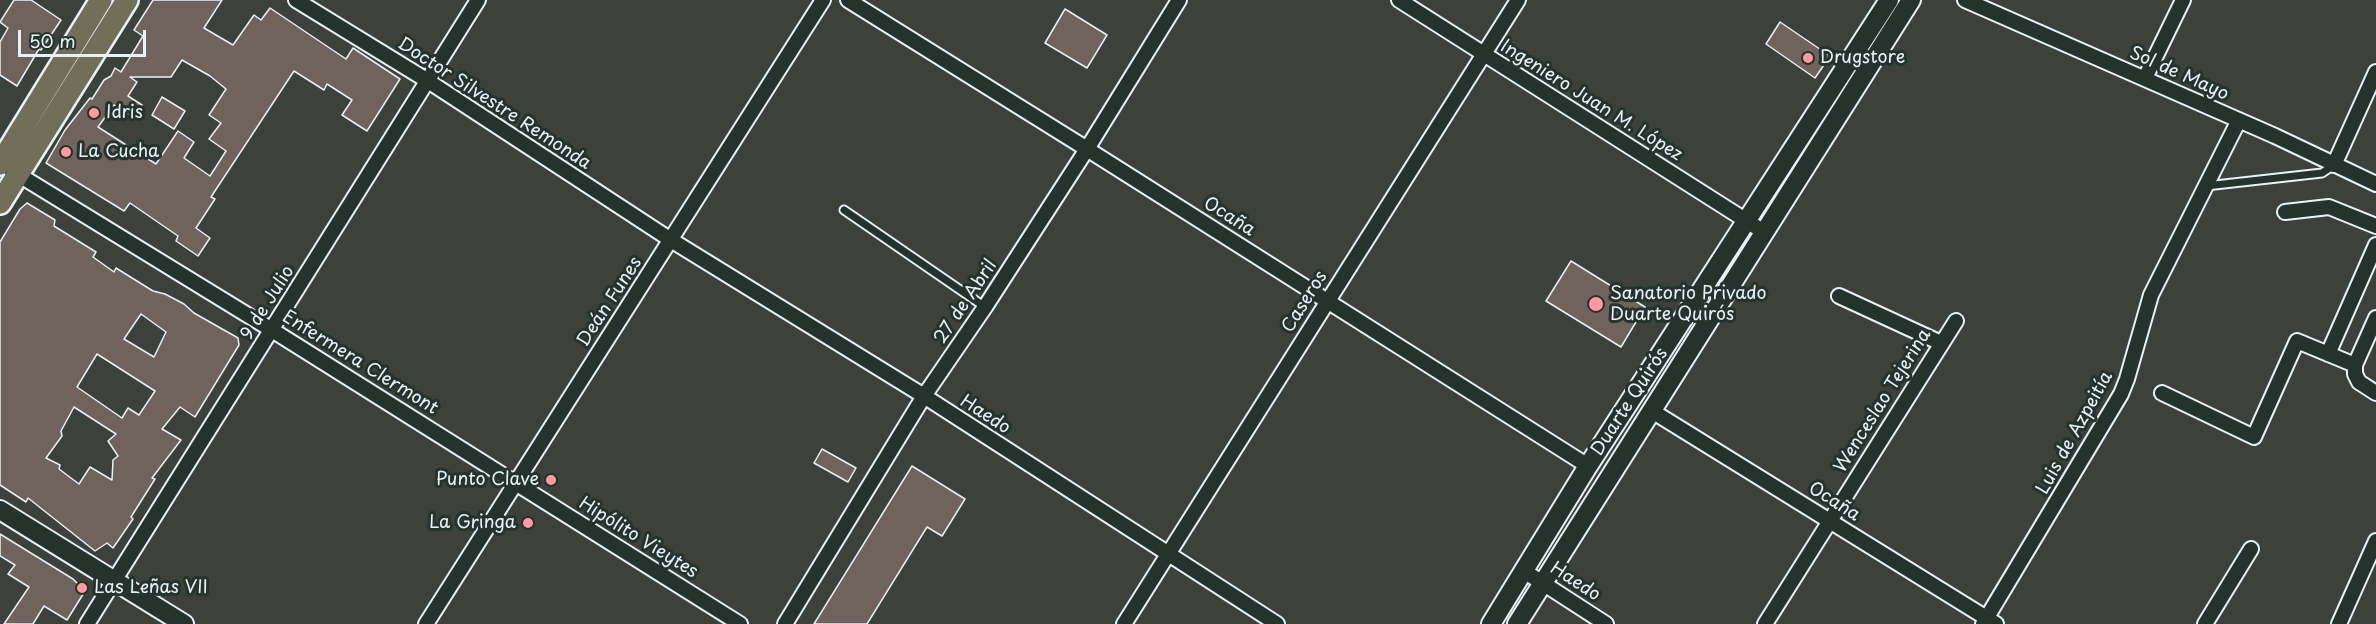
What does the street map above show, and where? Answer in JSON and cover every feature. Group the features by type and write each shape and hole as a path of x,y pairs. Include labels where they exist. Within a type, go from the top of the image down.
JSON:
{"main road":[{"path":"0,203 5,166 101,0"},
{"path":"5,166 127,0"},
{"name":"Duarte Quirós","path":"1491,624 1588,466 1889,0"},
{"name":"Duarte Quirós","path":"1517,624 1911,0"},
{"path":"0,510 184,624"}],"street":[{"name":"Doctor Silvestre Remonda","path":"296,0 428,81 671,240"},
{"name":"9 de Julio","path":"87,624 478,0"},
{"name":"Deán Funes","path":"426,624 823,0"},
{"name":"Ocaña","path":"848,0 1588,466"},
{"name":"27 de Abril","path":"785,624 924,396 985,307 1087,149 1179,0"},
{"name":"Ingeniero Juan M. López","path":"1400,0 1764,232"},
{"name":"Caseros","path":"1124,624 1518,0"},
{"name":"Sol de Mayo","path":"1965,0 2239,120 2376,184"},
{"path":"2145,78 2182,0"},
{"path":"2334,165 2376,72"},
{"name":"Luis de Azpeitía","path":"1989,622 2121,394 2151,295 2239,120"},
{"name":"Enfermera Clermont","path":"5,166 516,482"},
{"path":"2285,212 2329,207 2376,226"},
{"name":"Haedo","path":"671,240 924,396 1277,624"},
{"path":"2328,354 2376,245"},
{"path":"1839,297 1941,343"},
{"path":"2372,391 2359,382 2355,374 2355,365 2376,318"},
{"name":"Wenceslao Tejerina","path":"1765,624 1956,321"},
{"path":"2162,393 2254,437 2297,341 2355,365"},
{"name":"Ocaña","path":"1652,411 1830,520 1989,622"},
{"name":"Hipólito Vieytes","path":"516,482 740,624"},
{"path":"2338,624 2376,541"},
{"path":"2205,624 2251,549"},
{"name":"Haedo","path":"1524,571 1606,624"}],"lane":[{"path":"2206,186 2322,173 2334,165"},
{"path":"844,210 985,307"}],"building":[{"path":"14,0 31,0 61,20 41,50 39,49 17,86 0,75 0,42 8,28 0,22"},
{"path":"153,0 222,0 204,28 233,45 254,15 261,20 270,8 346,59 353,48 400,79 367,131 342,115 352,100 327,84 324,90 294,71 211,197 215,199 196,228 210,238 198,256 176,241 178,236 130,203 124,211 46,163 65,130 90,98 92,99 104,80 111,76 115,68 121,72 143,36 134,30","holes":["182,60 210,76 226,89 209,115 221,123 209,139 226,151 210,176 184,158 194,142 178,131 156,164 98,127 114,105 134,118 142,105 128,96 137,82 130,77 171,77"]},
{"path":"1065,9 1107,35 1087,68 1045,43"},
{"path":"1780,22 1830,56 1815,78 1766,44"},
{"path":"162,97 185,111 174,129 152,115"},
{"path":"27,203 55,220 54,226 96,252 93,257 114,272 116,268 153,291 165,294 184,304 194,313 238,338 239,345 195,417 180,407 162,429 181,440 152,478 155,479 131,517 133,519 113,548 107,543 95,551 28,498 26,502 0,485 0,242 20,209","holes":["141,314 166,332 154,357 124,339","97,354 155,391 139,415 128,408 122,418 77,387","74,407 116,434 108,441 118,456 113,460 112,480 90,467 79,484 59,469 60,465 46,458 62,436 61,431"]},
{"name":"Sanatorio Privado Duarte Quirós","path":"1571,261 1645,307 1621,347 1546,301"},
{"path":"822,449 856,468 848,482 814,463"},
{"path":"912,466 965,499 942,536 927,527 867,624 814,624"},
{"path":"0,534 73,579 85,591 67,620 44,606 33,624 4,624 29,587 8,574 15,565 0,556"}],"place":[{"name":"Drugstore","path":"1808,58"},
{"name":"Idris","path":"94,113"},
{"name":"La Cucha","path":"66,152"},
{"name":"Sanatorio Privado Duarte Quirós","path":"1596,304"},
{"name":"Punto Clave","path":"551,480"},
{"name":"La Gringa","path":"528,523"},
{"name":"Las Leñas VII","path":"82,588"}]}
